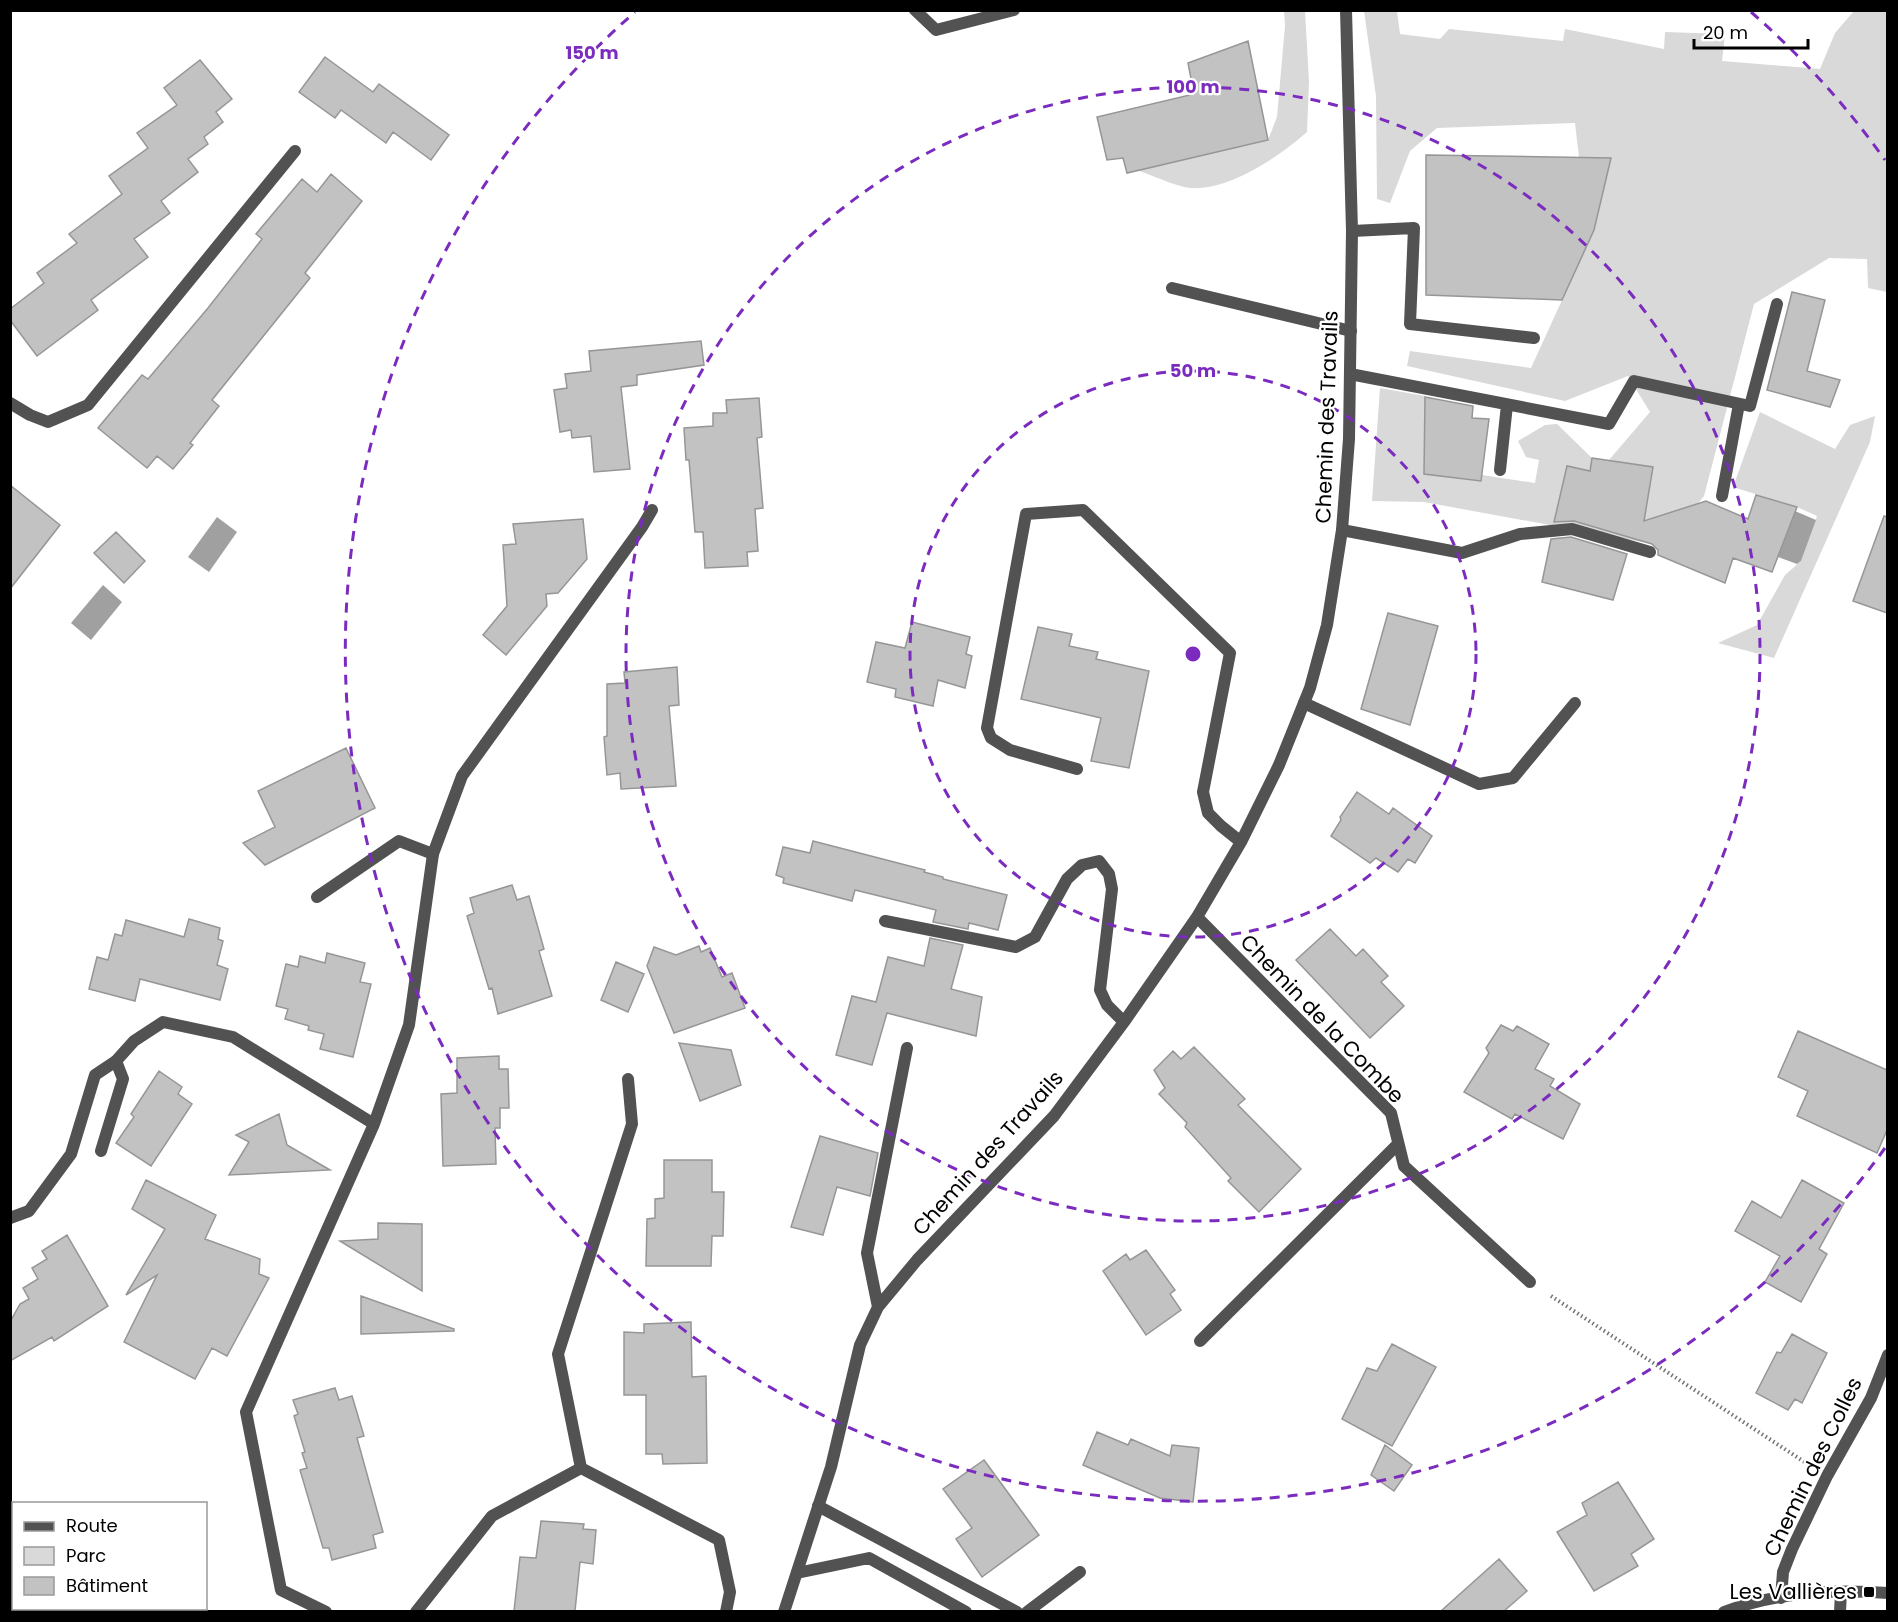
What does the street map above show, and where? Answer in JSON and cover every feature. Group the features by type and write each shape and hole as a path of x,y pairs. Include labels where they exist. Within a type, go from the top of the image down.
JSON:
{"street":[{"path":"915,10 936,30 1014,10"},
{"name":"Chemin des Travails","path":"784,1611 831,1467 860,1345 878,1307 917,1260 1054,1116 1124,1022 1197,917 1241,842 1279,765 1310,688 1327,625 1342,530 1349,439 1352,231 1346,10"},
{"path":"10,403 48,422 88,405 295,151"},
{"path":"1352,231 1414,228 1410,324 1534,338"},
{"path":"1172,288 1351,331"},
{"path":"1350,375 1609,424 1634,381 1750,406 1777,304"},
{"path":"1722,496 1739,404"},
{"path":"1500,470 1507,405"},
{"path":"326,1611 281,1590 246,1412 374,1124 410,1025 433,854 462,776 652,510"},
{"path":"1077,769 1010,750 991,738 987,728 1026,514 1083,510 1230,652 1203,792 1208,813 1241,842"},
{"path":"1342,530 1462,553 1520,534 1572,529 1650,552"},
{"path":"1304,703 1479,784 1513,778 1575,703"},
{"path":"317,897 399,842 433,854"},
{"path":"885,921 1017,947 1035,937 1067,879 1082,865 1099,861 1108,874 1112,889 1100,990 1107,1005 1124,1022"},
{"name":"Chemin de la Combe","path":"1197,917 1391,1113 1404,1166 1530,1282"},
{"path":"10,1218 29,1211 70,1154 95,1075 116,1061 134,1041 163,1022 233,1037 374,1124"},
{"path":"878,1307 867,1253 907,1048"},
{"path":"101,1151 123,1079 116,1061"},
{"path":"581,1468 558,1354 632,1124 628,1079"},
{"path":"1200,1341 1398,1144"},
{"name":"Chemin des Colles","path":"1781,1598 1783,1572 1789,1557 1827,1476 1871,1398 1887,1354"},
{"path":"416,1611 492,1516 581,1468"},
{"path":"581,1468 719,1540 730,1592 726,1611"},
{"path":"818,1506 1017,1611"},
{"path":"797,1573 869,1558 966,1611"},
{"path":"1027,1611 1080,1572"},
{"path":"1840,1611 1841,1591"},
{"path":"1724,1611 1781,1598 1841,1591 1887,1593"}],"path":[{"path":"1530,1282 1827,1476"}],"green space":[{"path":"1284,11 1305,11 1309,81 1307,132 1268,161 1221,184 1191,188 1137,170 1268,140 1277,117 1285,26"},
{"path":"1364,11 1397,11 1400,34 1440,39 1449,29 1563,41 1565,29 1664,49 1665,32 1725,34 1722,61 1820,69 1835,33 1854,11 1887,11 1887,292 1868,288 1867,259 1829,258 1754,304 1704,496 1664,546 1424,502 1372,501 1380,388 1425,396 1424,474 1481,481 1482,475 1535,483 1539,460 1526,457 1518,441 1545,425 1557,424 1592,458 1647,503 1653,467 1609,460 1650,412 1628,376 1565,401 1407,366 1410,351 1531,368 1594,230 1611,158 1579,157 1575,123 1437,128 1410,151 1390,203 1377,199 1376,96"},
{"path":"1760,412 1835,449 1850,425 1875,416 1870,442 1774,658 1718,643 1757,625 1785,575 1801,561 1817,516 1797,507 1733,487"}],"shaded area":[{"path":"1795,511 1816,520 1801,561 1797,564 1778,557"},
{"path":"217,517 237,532 209,572 188,557"},
{"path":"103,585 122,602 91,640 71,623"}],"building":[{"path":"1248,41 1268,140 1127,173 1123,158 1107,160 1097,117 1194,94 1188,63"},
{"path":"325,57 373,92 379,84 449,135 431,160 393,132 386,143 341,110 335,118 299,92"},
{"path":"200,60 232,99 216,112 223,122 204,137 208,144 188,159 198,172 161,201 170,213 134,239 148,257 91,300 98,310 37,356 10,320 10,309 44,283 37,273 77,243 69,234 122,194 109,176 148,148 137,133 177,105 164,88"},
{"path":"1426,155 1611,158 1594,230 1562,300 1426,295"},
{"path":"331,174 362,201 305,273 310,278 212,400 219,406 190,443 193,445 173,469 157,456 147,468 98,428 142,375 148,379 208,308 262,239 256,234 302,179 317,192"},
{"path":"1792,292 1825,300 1807,371 1840,380 1830,407 1767,390"},
{"path":"701,341 704,365 637,375 637,385 621,387 630,469 594,472 591,436 572,438 571,430 560,432 554,390 567,388 565,374 591,371 589,351"},
{"path":"1425,397 1473,406 1472,418 1489,419 1481,481 1424,474"},
{"path":"759,398 762,437 757,438 763,508 755,509 758,551 747,552 748,566 705,568 703,532 695,532 684,428 713,426 713,413 727,413 726,400"},
{"path":"1592,458 1653,467 1644,521 1706,501 1748,519 1756,495 1797,507 1772,572 1733,558 1725,583 1658,555 1658,550 1652,544 1574,521 1554,522 1567,466 1590,471"},
{"path":"10,485 60,525 10,589"},
{"path":"1884,516 1887,517 1887,613 1853,601"},
{"path":"583,519 587,559 558,593 546,594 547,606 506,655 483,635 507,606 503,545 516,544 513,524"},
{"path":"116,532 145,561 124,583 94,553"},
{"path":"1571,537 1627,554 1613,600 1542,582 1551,539"},
{"path":"1388,613 1438,626 1410,725 1361,709"},
{"path":"912,622 970,637 966,654 972,656 965,688 938,680 933,706 895,697 896,689 867,682 876,642 905,648"},
{"path":"1038,627 1072,634 1069,646 1098,652 1096,659 1149,671 1129,768 1091,761 1101,718 1021,699"},
{"path":"677,667 679,705 669,706 676,786 621,789 620,773 607,775 604,737 607,736 607,684 625,683 624,672"},
{"path":"346,748 375,808 265,865 243,843 275,827 258,791"},
{"path":"1357,792 1389,814 1393,808 1432,836 1415,863 1408,859 1398,872 1376,858 1370,863 1331,836 1341,820 1340,817"},
{"path":"813,841 925,870 924,872 943,877 943,879 1007,895 998,930 969,923 968,929 933,922 936,910 855,890 852,901 783,883 784,878 776,875 783,847 810,853"},
{"path":"512,885 517,900 529,896 544,949 539,951 552,996 498,1014 492,988 489,989 467,916 474,913 470,898"},
{"path":"189,919 220,928 218,939 223,941 217,965 228,969 220,1000 140,979 135,1001 89,989 97,957 108,960 115,934 122,936 126,920 184,937"},
{"path":"1330,929 1356,956 1363,949 1388,976 1381,982 1404,1006 1370,1038 1296,960"},
{"path":"930,938 963,945 951,989 982,997 976,1036 887,1013 872,1065 836,1055 852,996 876,1002 888,957 924,966"},
{"path":"699,946 701,952 710,948 722,977 732,973 745,1008 674,1033 647,966 654,947 676,955"},
{"path":"327,953 365,963 360,982 371,984 353,1057 320,1049 324,1034 308,1030 309,1026 285,1019 288,1009 276,1006 286,964 298,967 300,956 325,963"},
{"path":"616,962 644,974 628,1012 601,1000"},
{"path":"1501,1025 1513,1031 1517,1026 1549,1044 1535,1069 1554,1079 1550,1086 1580,1104 1563,1139 1515,1114 1512,1119 1464,1092 1489,1053 1486,1048"},
{"path":"1798,1031 1887,1070 1887,1130 1877,1153 1797,1116 1808,1091 1778,1077"},
{"path":"679,1043 731,1050 741,1085 700,1101"},
{"path":"1194,1047 1245,1099 1238,1105 1301,1169 1259,1212 1228,1181 1231,1178 1185,1127 1187,1123 1159,1094 1165,1088 1154,1070 1173,1051 1181,1059"},
{"path":"499,1056 499,1069 508,1069 509,1108 500,1108 500,1128 495,1128 496,1164 443,1166 441,1094 457,1093 457,1058"},
{"path":"159,1071 182,1087 178,1094 192,1104 151,1166 116,1143 134,1117 131,1114"},
{"path":"279,1114 287,1145 330,1170 229,1175 249,1142 236,1135"},
{"path":"820,1136 878,1153 870,1196 837,1187 823,1235 791,1227"},
{"path":"664,1160 712,1160 712,1192 724,1192 723,1236 712,1236 711,1266 646,1266 647,1219 655,1218 655,1199 664,1198"},
{"path":"146,1180 216,1215 205,1239 260,1259 259,1274 269,1278 227,1356 212,1348 195,1379 124,1342 157,1275 126,1295 165,1229 132,1209"},
{"path":"1802,1180 1844,1203 1819,1249 1827,1254 1801,1302 1765,1282 1780,1256 1735,1231 1752,1201 1781,1218"},
{"path":"378,1223 422,1224 422,1291 340,1241 378,1239"},
{"path":"67,1235 108,1306 54,1341 52,1337 10,1361 10,1322 20,1304 29,1299 23,1288 38,1279 32,1268 47,1259 42,1251"},
{"path":"1146,1250 1175,1290 1170,1294 1181,1310 1146,1335 1103,1271 1126,1254 1130,1260"},
{"path":"361,1296 454,1329 454,1331 361,1334"},
{"path":"691,1322 692,1377 706,1376 707,1463 663,1464 662,1454 646,1454 646,1395 624,1395 624,1332 644,1333 644,1324"},
{"path":"1792,1334 1827,1353 1802,1403 1795,1399 1788,1410 1756,1393 1777,1352 1781,1353"},
{"path":"1392,1344 1436,1367 1392,1446 1342,1419 1367,1368 1377,1371"},
{"path":"335,1388 339,1400 352,1396 364,1436 357,1438 383,1532 373,1535 376,1548 332,1560 329,1548 323,1548 300,1470 307,1468 302,1453 305,1452 294,1416 298,1414 293,1400"},
{"path":"1097,1432 1128,1445 1131,1439 1170,1456 1172,1445 1199,1448 1193,1502 1160,1498 1083,1465"},
{"path":"1385,1445 1412,1465 1394,1491 1371,1475"},
{"path":"984,1460 1039,1535 982,1577 956,1539 972,1528 943,1489"},
{"path":"1618,1482 1654,1539 1631,1554 1638,1566 1594,1591 1557,1532 1587,1515 1582,1503"},
{"path":"541,1521 584,1524 583,1529 596,1530 593,1564 580,1562 575,1611 514,1611 520,1557 536,1558"},
{"path":"1499,1559 1527,1591 1504,1611 1441,1611"}],"place":[{"name":"Les Vallières","path":"1869,1592"}]}
